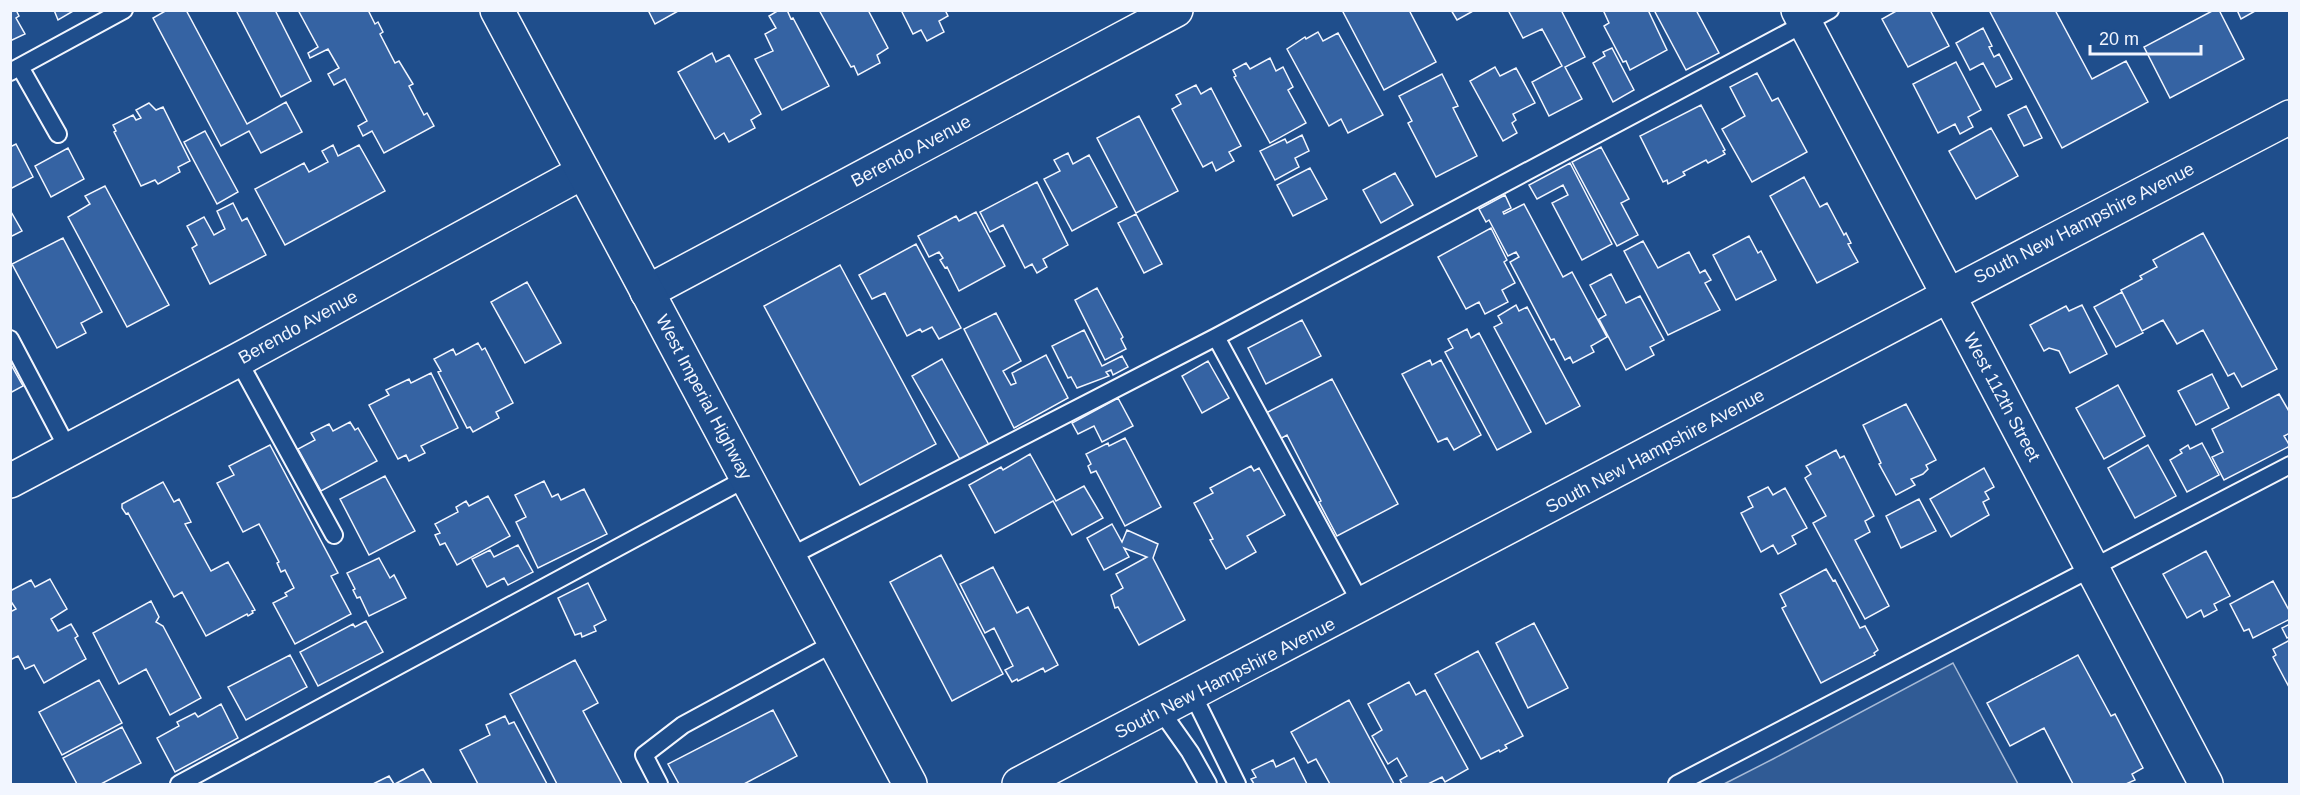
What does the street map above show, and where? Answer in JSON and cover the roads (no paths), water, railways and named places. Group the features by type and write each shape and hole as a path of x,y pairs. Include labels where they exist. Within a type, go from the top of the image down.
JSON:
{"street":[{"name":"Berendo Avenue","path":"647,292 1176,10"},
{"name":"West Imperial Highway","path":"500,12 910,784"},
{"name":"West 112th Street","path":"1811,15 1948,294 2206,784"},
{"name":"South New Hampshire Avenue","path":"1019,784 1363,607 1948,294 2289,117"},
{"name":"Berendo Avenue","path":"10,481 583,172"}],"lane":[{"path":"58,134 15,69 124,10"},
{"path":"789,557 1216,337 1811,15"},
{"path":"1216,337 1363,607"},
{"path":"10,339 68,448"},
{"path":"238,360 334,535"},
{"path":"1677,784 2289,465"},
{"path":"178,784 747,478"},
{"path":"659,784 644,755 683,725 834,643"},
{"path":"1193,695 1237,784"},
{"path":"1161,711 1190,752 1208,784"}]}
